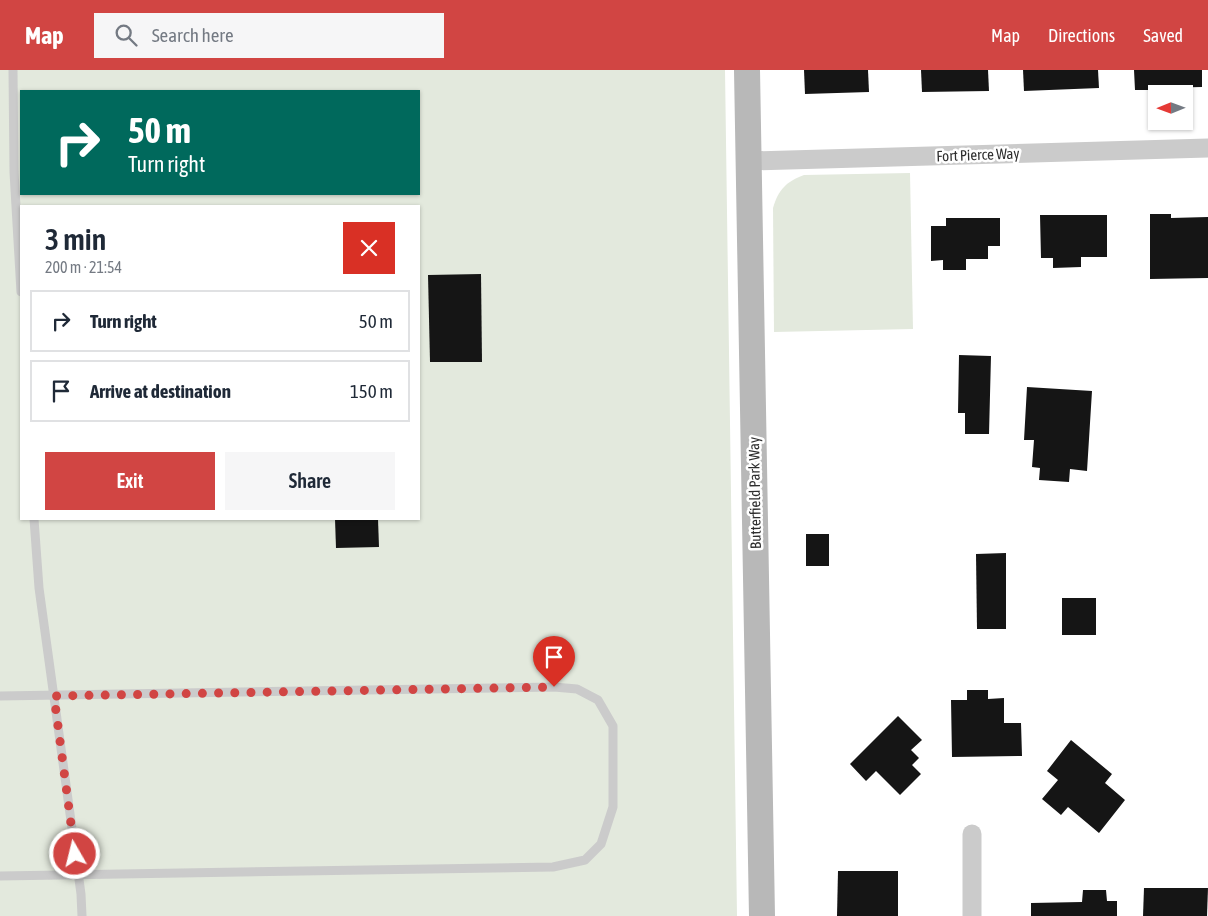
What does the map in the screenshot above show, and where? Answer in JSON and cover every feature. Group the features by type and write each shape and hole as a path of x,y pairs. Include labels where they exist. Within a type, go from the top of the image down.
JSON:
{"street":[{"name":"Butterfield Park Way","path":"747,70 762,916"},
{"name":"Fort Pierce Way","path":"749,161 1208,148"},
{"path":"972,834 972,916"}],"lane":[{"path":"12,70 14,172 20,275"},
{"path":"34,520 38,588 81,894 82,916"},
{"path":"0,696 554,687 577,689 598,700 613,726 613,807 601,844 584,860 553,867 0,876"}],"shaded area":[{"path":"0,70 725,70 737,916 0,916"},
{"path":"910,173 913,329 774,332 773,208 784,187 804,175"}],"building":[{"path":"804,70 868,70 869,92 805,94"},
{"path":"921,70 988,70 989,91 922,92"},
{"path":"1023,70 1098,70 1099,88 1024,91"},
{"path":"1134,70 1202,70 1202,87 1193,87 1193,85 1148,85 1148,90 1135,90"},
{"path":"1150,214 1171,214 1171,218 1208,217 1208,278 1150,279"},
{"path":"1040,215 1107,215 1107,257 1081,257 1081,267 1053,268 1053,258 1041,258"},
{"path":"946,218 1000,218 1000,246 988,246 988,259 966,259 966,270 943,270 943,260 931,261 931,226 946,226"},
{"path":"481,274 482,362 430,362 428,275"},
{"path":"959,355 991,356 989,434 965,434 965,413 958,413"},
{"path":"1027,387 1092,391 1087,471 1070,469 1069,482 1039,480 1040,468 1032,467 1034,440 1024,440"},
{"path":"335,520 378,520 379,547 336,548"},
{"path":"806,534 829,534 829,566 806,566"},
{"path":"1006,553 1006,629 977,629 976,554"},
{"path":"1062,598 1096,598 1096,635 1062,635"},
{"path":"967,690 988,690 988,699 1004,698 1004,723 1021,723 1022,756 952,757 951,700 967,700"},
{"path":"898,716 922,740 911,750 919,758 912,765 921,774 900,795 876,771 866,781 850,764"},
{"path":"1071,740 1112,774 1105,783 1125,800 1099,833 1068,807 1061,815 1042,799 1058,780 1047,771"},
{"path":"838,871 898,871 898,916 837,916"},
{"path":"1144,888 1208,888 1207,916 1143,916"},
{"path":"1083,890 1106,890 1107,901 1117,901 1117,916 1031,916 1031,903 1082,902"}],"route":[{"path":"75,854 54,696 554,687"}]}
